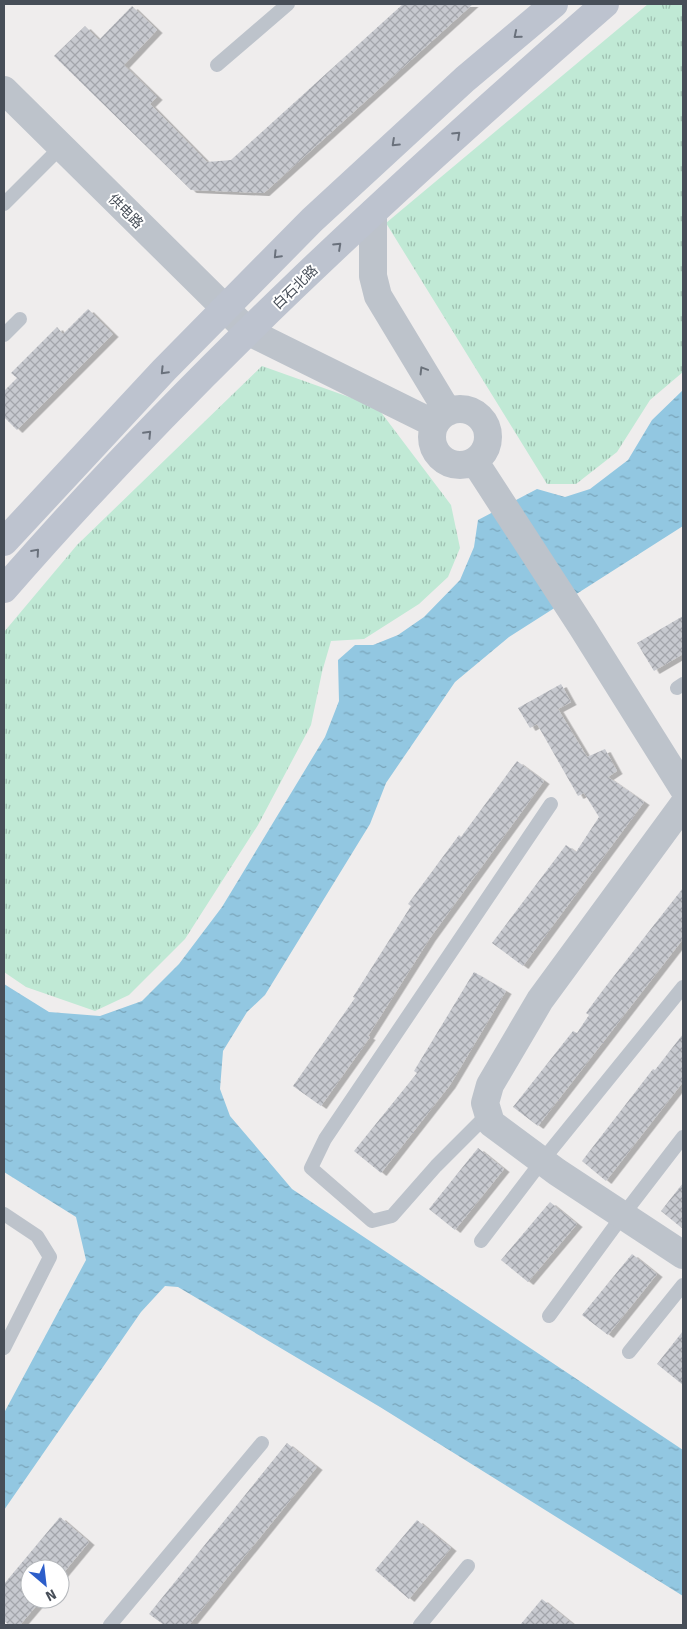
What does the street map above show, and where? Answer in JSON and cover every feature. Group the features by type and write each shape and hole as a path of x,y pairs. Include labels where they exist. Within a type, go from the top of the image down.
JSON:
{"main road":[{"path":"4,542 158,377 312,220 465,79 554,4"},
{"name":"白石北路","path":"4,588 46,541 185,395 249,332 487,107 606,4"}],"street":[{"name":"供电路","path":"4,90 249,332 442,418"},
{"path":"373,213 373,276 378,296 442,418"},
{"path":"457,409 466,409 476,413 488,428 489,438 482,456 475,462 466,465 448,463 441,458 432,442 432,433 442,418 457,409"},
{"path":"475,462 498,495 683,788"},
{"path":"683,805 540,1000 490,1085 485,1104 491,1123 542,1161 683,1255"}],"lane":[{"path":"217,65 288,4"},
{"path":"4,204 61,147"},
{"path":"4,335 20,320"},
{"path":"488,1114 436,1166 392,1216 372,1221 311,1168 325,1139 551,804"},
{"path":"480,1241 542,1161 683,987"},
{"path":"549,1316 683,1137"},
{"path":"4,1214 37,1236 50,1257 4,1348"},
{"path":"629,1352 683,1285"},
{"path":"110,1625 262,1443"},
{"path":"420,1625 468,1566"}],"green space":[{"path":"648,4 683,4 683,372 650,400 617,452 576,484 547,484 386,223"},
{"path":"262,366 377,407 451,505 460,548 448,577 419,604 364,639 331,641 322,672 311,725 258,825 185,939 129,995 95,1011 26,987 4,972 4,632 77,545"}],"water":[{"path":"683,390 683,526 509,637 455,682 386,783 370,824 265,995 247,1012 223,1051 220,1089 230,1116 292,1189 683,1450 683,1596 380,1407 178,1287 165,1286 141,1312 4,1510 4,1413 86,1260 76,1217 4,1172 4,984 49,1012 100,1016 142,1001 179,964 222,907 325,737 339,701 338,660 355,645 373,645 398,635 424,617 460,580 474,547 478,520 537,489 565,497 590,489 628,460 652,420"}],"building":[{"path":"403,4 473,4 264,193 191,190 54,56 85,26 99,40 132,6 157,30 124,65 157,97 150,104 207,162 231,160"},
{"path":"88,309 113,334 17,430 4,417 4,391 17,378 11,373 57,327 63,334"},
{"path":"683,616 683,654 654,671 637,643"},
{"path":"561,684 571,702 558,709 587,757 605,749 617,771 608,777 644,802 523,966 492,943 566,845 576,852 599,817 584,793 578,796 537,724 530,728 518,708"},
{"path":"517,761 544,781 430,938 368,1036 370,1037 321,1106 293,1086 355,998 353,997 411,906 408,904 459,835 461,837"},
{"path":"683,888 683,939 538,1126 513,1107 573,1031 577,1033 589,1015 586,1013"},
{"path":"474,972 506,991 450,1085 381,1173 354,1151 417,1073 414,1071"},
{"path":"683,1034 683,1082 606,1181 582,1161 653,1069 655,1070"},
{"path":"478,1148 504,1169 455,1230 429,1209"},
{"path":"683,1183 683,1229 661,1211"},
{"path":"550,1202 577,1224 528,1282 501,1260"},
{"path":"632,1254 657,1274 608,1335 582,1315"},
{"path":"683,1331 683,1385 657,1364"},
{"path":"287,1443 317,1467 189,1625 164,1625 149,1614"},
{"path":"60,1517 89,1542 70,1565 70,1559 25,1559"},
{"path":"417,1520 451,1548 409,1599 375,1570"},
{"path":"20,1565 20,1609 34,1609 20,1625 9,1625 4,1621 4,1584"},
{"path":"542,1599 574,1625 520,1625"}]}
